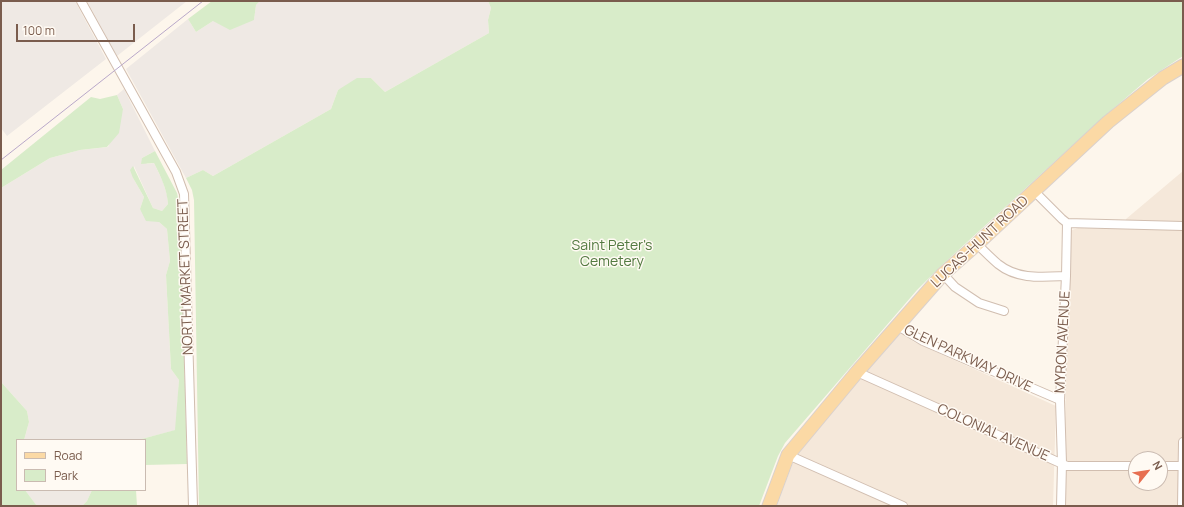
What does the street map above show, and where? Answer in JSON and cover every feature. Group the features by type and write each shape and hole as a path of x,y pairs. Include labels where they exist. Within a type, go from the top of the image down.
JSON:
{"main road":[{"name":"LUCAS-HUNT ROAD","path":"769,506 788,455 857,372 943,274 1108,122 1163,78 1183,66"}],"street":[{"name":"NORTH MARKET STREET","path":"81,1 176,172 184,194 193,506"},
{"path":"1034,191 1062,220 1067,223 1183,226"},
{"name":"MYRON AVENUE","path":"1061,506 1062,463 1060,400 1067,223"},
{"path":"977,244 999,264 1014,273 1033,277 1066,276"},
{"path":"943,274 955,287 979,303 1004,311"},
{"name":"GLEN PARKWAY DRIVE","path":"898,326 922,341 1060,400"},
{"name":"COLONIAL AVENUE","path":"857,372 1067,466 1128,466"},
{"path":"1182,506 1183,442"},
{"path":"788,455 886,503 903,506"},
{"path":"1168,466 1183,466"}],"shaded area":[{"path":"1,1 75,1 106,59 7,136 1,128"},
{"path":"87,1 187,1 117,56"},
{"path":"260,1 488,1 491,8 488,20 489,33 385,92 371,78 338,90 331,109 213,176 203,170 186,178 126,69 188,19 196,32 213,21 254,20 256,5"},
{"path":"124,89 155,151 142,158 147,164 154,163 167,195 168,204 162,211 153,208 134,166 133,178 144,197 140,209 167,229 170,261 166,275 171,369 179,380 176,430 142,439 24,439 29,422 27,411 1,382 1,188 50,158 80,150 108,147 123,109 117,95"},
{"path":"1183,171 1183,506 1064,506 1068,235 1069,231 1078,228 1124,229 1126,219"},
{"path":"900,332 914,342 1056,406 1053,506 777,506 792,465 801,449 818,426"},
{"path":"26,491 92,491 87,501 82,506 37,506"}],"green space":[{"path":"212,1 260,1 256,5 254,20 230,30 213,21 196,32 188,19"},
{"name":"Saint Peter's Cemetery","path":"488,1 1183,1 1183,56 1148,79 1100,120 917,290 785,443 778,456 759,506 199,506 194,200 192,190 186,178 203,170 213,176 331,109 338,90 357,78 371,78 385,92 489,33 488,20 491,8"},
{"path":"117,95 123,109 119,133 107,147 80,150 50,158 1,188 1,170 91,97 100,99"},
{"path":"155,151 177,193 180,207 187,464 146,465 146,439 142,439 175,430 179,380 171,369 166,275 170,261 167,229 159,222 146,221 140,209 144,197 130,170 133,166 153,208 162,211 168,204 165,188 154,163 141,164 142,158"},
{"path":"1,382 27,411 29,422 24,439 16,439 16,491 26,491 37,506 1,506"},
{"path":"92,491 136,491 137,506 82,506 87,501"}],"tram line":[{"path":"1,160 203,1"}]}
